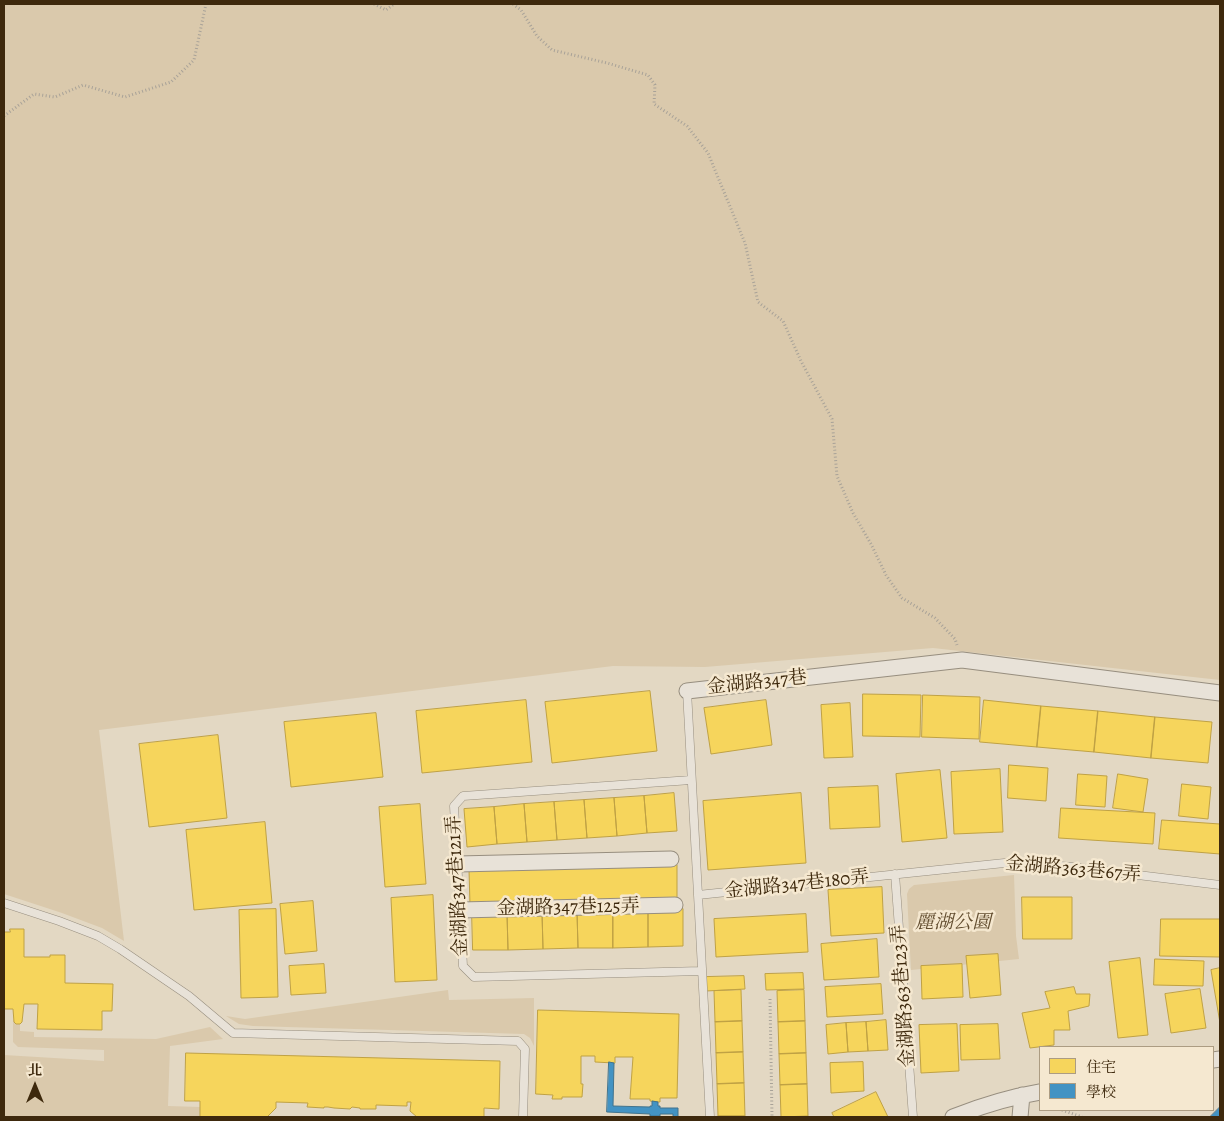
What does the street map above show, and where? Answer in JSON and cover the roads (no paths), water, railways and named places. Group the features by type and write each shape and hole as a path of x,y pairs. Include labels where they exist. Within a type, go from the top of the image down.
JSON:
{"street":[{"name":"金湖路347巷","path":"687,691 962,660 1220,693"},
{"path":"458,864 671,859"},
{"name":"金湖路347巷125弄","path":"460,910 675,905"},
{"path":"953,1117 976,1108 1039,1092"},
{"path":"1020,1117 1022,1095"}],"lane":[{"name":"金湖路347巷","path":"687,691 710,1117"},
{"name":"金湖路347巷121弄","path":"691,780 463,796 454,806 463,966 474,977 701,971"},
{"name":"金湖路363巷67弄","path":"895,874 1014,862 1220,885"},
{"name":"金湖路347巷180弄","path":"698,895 895,874"},
{"name":"金湖路363巷123弄","path":"895,874 913,1117"},
{"path":"4,902 98,936 120,948 189,996 233,1033 518,1041 525,1049 523,1117"}],"park label":[{"name":"麗湖公園","path":"953,923"}]}
